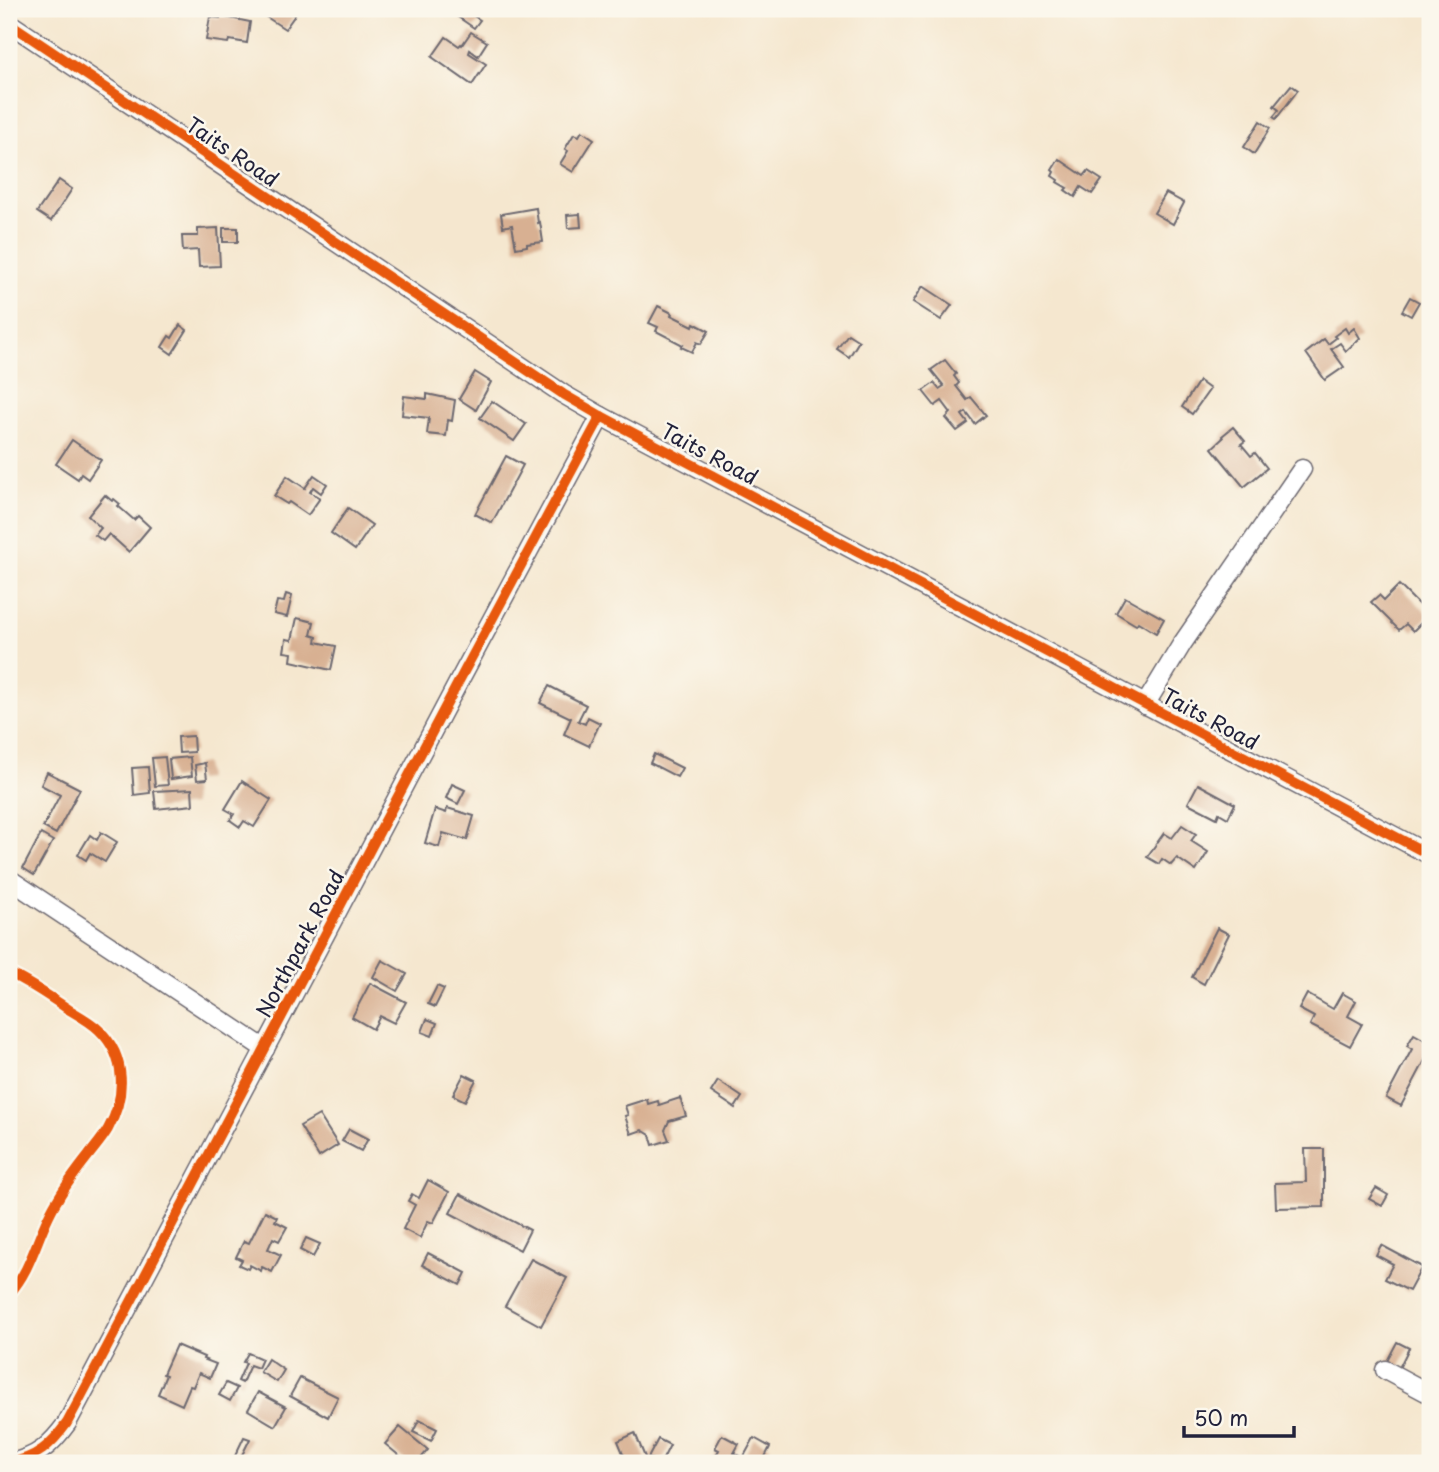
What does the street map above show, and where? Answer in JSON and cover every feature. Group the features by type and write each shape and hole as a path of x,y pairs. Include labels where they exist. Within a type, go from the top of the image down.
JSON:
{"street":[{"name":"Taits Road","path":"9,23 564,394 601,416 1430,855"},
{"name":"Northpark Road","path":"9,1463 29,1458 42,1451 54,1441 67,1423 601,416"},
{"path":"1145,705 1182,644 1301,469"},
{"path":"9,879 265,1049"},
{"path":"1385,1370 1430,1394"}],"building":[{"path":"254,9 285,9 295,15 285,29"},
{"path":"463,9 480,20 474,28 458,17"},
{"path":"220,16 250,22 247,43 206,40 210,17"},
{"path":"471,32 487,42 478,56 470,50 469,53 486,64 472,85 432,57 446,37 459,46"},
{"path":"1291,85 1298,90 1276,119 1273,117 1279,110 1274,106"},
{"path":"1260,121 1270,128 1254,154 1244,147"},
{"path":"582,131 594,139 573,172 560,164 574,134 579,136"},
{"path":"1059,159 1084,176 1088,171 1102,180 1092,194 1081,187 1075,197 1057,182 1052,176 1052,170"},
{"path":"59,180 72,189 51,221 37,212"},
{"path":"1166,193 1184,203 1173,224 1154,213"},
{"path":"536,208 543,242 516,248 512,225 503,227 501,214"},
{"path":"580,214 581,227 568,228 567,215"},
{"path":"218,228 220,266 199,267 198,250 183,251 182,236 198,236 198,229"},
{"path":"223,228 238,228 238,242 223,242"},
{"path":"923,286 952,305 941,320 913,302"},
{"path":"1410,297 1419,302 1411,316 1402,311"},
{"path":"658,306 693,326 694,323 709,331 701,344 697,342 692,352 656,331 658,327 649,323"},
{"path":"180,325 187,330 172,354 162,347"},
{"path":"1345,328 1348,333 1354,328 1360,338 1346,351 1340,343 1331,349 1344,367 1325,380 1306,353 1324,339 1328,344"},
{"path":"848,334 859,341 849,357 837,349"},
{"path":"945,360 956,374 954,376 959,383 956,386 967,400 971,397 986,415 975,424 966,412 962,415 968,423 957,431 946,418 951,413 942,401 935,406 923,391 934,383 939,389 944,386 931,370"},
{"path":"475,372 491,382 476,410 459,399"},
{"path":"1199,381 1210,389 1192,414 1182,407"},
{"path":"427,394 455,400 452,421 448,420 446,436 427,434 429,418 402,415 404,396 427,399"},
{"path":"492,401 526,424 514,441 480,418"},
{"path":"1233,427 1245,441 1241,444 1251,456 1255,453 1267,468 1244,487 1212,448"},
{"path":"72,440 101,460 88,479 81,474 78,479 56,464"},
{"path":"506,456 523,465 492,523 475,514"},
{"path":"314,475 327,484 321,493 313,487 310,492 320,498 308,515 274,496 287,476 305,488"},
{"path":"105,495 120,504 118,506 134,520 138,516 150,527 129,552 109,534 103,541 95,535 101,528 88,516"},
{"path":"348,508 372,525 355,550 331,533"},
{"path":"1399,585 1429,615 1413,631 1406,624 1399,630 1371,602 1379,595 1384,600"},
{"path":"286,594 292,596 287,617 274,614 277,601 284,602"},
{"path":"1125,597 1164,619 1156,633 1116,613"},
{"path":"297,618 314,622 311,635 317,637 316,642 336,646 331,670 291,661 292,653 284,652 286,639 292,640"},
{"path":"549,686 586,705 578,721 585,724 588,717 600,723 589,746 564,734 571,718 540,703"},
{"path":"193,736 194,752 179,753 178,737"},
{"path":"654,754 682,768 677,777 650,763"},
{"path":"165,757 168,785 155,786 152,758"},
{"path":"190,757 192,776 171,779 169,759"},
{"path":"205,763 207,779 197,780 195,765"},
{"path":"148,767 150,793 134,795 132,768"},
{"path":"47,772 80,789 56,834 43,827 60,795 41,785"},
{"path":"242,781 271,800 254,827 244,821 240,827 230,820 234,814 225,809"},
{"path":"452,784 465,790 458,804 446,798"},
{"path":"1198,784 1235,804 1228,818 1219,813 1217,818 1188,803"},
{"path":"192,789 193,805 156,809 154,791"},
{"path":"447,808 474,816 467,840 443,833 439,847 425,843 435,809 446,813"},
{"path":"1182,825 1196,834 1191,841 1208,852 1196,871 1177,858 1171,865 1162,859 1159,864 1147,857 1164,833 1172,838"},
{"path":"101,832 117,842 105,862 90,853 86,860 78,855 90,835 97,840"},
{"path":"41,834 53,841 34,875 23,868"},
{"path":"1217,928 1229,934 1204,984 1192,977"},
{"path":"382,960 407,974 397,991 373,977"},
{"path":"370,983 406,1002 394,1023 380,1016 373,1029 352,1017"},
{"path":"437,986 444,989 435,1007 428,1004"},
{"path":"1342,993 1356,1001 1348,1016 1362,1024 1350,1046 1310,1025 1314,1017 1299,1009 1307,994 1333,1009"},
{"path":"427,1019 437,1023 432,1036 422,1032"},
{"path":"1414,1034 1430,1043 1430,1051 1401,1106 1386,1098 1412,1049 1407,1046"},
{"path":"464,1074 476,1080 465,1101 453,1095"},
{"path":"718,1081 742,1097 735,1108 711,1092"},
{"path":"680,1098 686,1116 669,1121 665,1130 669,1140 653,1145 650,1135 642,1130 631,1134 625,1106 647,1099 648,1104 658,1101 659,1105"},
{"path":"319,1115 338,1145 319,1157 300,1126"},
{"path":"349,1129 368,1139 361,1151 342,1141"},
{"path":"1305,1149 1324,1149 1324,1207 1276,1208 1275,1183 1306,1182"},
{"path":"428,1180 449,1192 433,1223 428,1221 420,1238 403,1229 415,1205 408,1201 412,1194 419,1198"},
{"path":"1376,1188 1388,1195 1382,1206 1369,1199"},
{"path":"460,1194 530,1230 520,1250 450,1213"},
{"path":"265,1211 277,1217 275,1221 287,1227 279,1241 273,1238 268,1249 281,1255 272,1272 262,1267 261,1271 250,1265 248,1269 239,1265 242,1260 236,1257 244,1241 249,1243"},
{"path":"306,1238 320,1244 313,1257 300,1250"},
{"path":"1381,1245 1422,1267 1409,1291 1385,1279 1393,1264 1376,1255"},
{"path":"428,1253 466,1273 460,1285 422,1265"},
{"path":"531,1259 567,1278 541,1326 505,1306"},
{"path":"1397,1342 1409,1348 1398,1370 1386,1363"},
{"path":"176,1345 216,1364 210,1378 199,1373 182,1405 158,1394 166,1375 163,1374"},
{"path":"248,1353 262,1359 258,1368 250,1365 242,1383 238,1381"},
{"path":"268,1359 284,1370 277,1382 260,1372"},
{"path":"300,1378 338,1397 328,1417 290,1396"},
{"path":"226,1383 237,1388 230,1401 219,1395"},
{"path":"258,1392 286,1407 275,1426 248,1410"},
{"path":"419,1420 437,1429 431,1441 413,1432"},
{"path":"400,1427 428,1450 417,1463 408,1463 385,1444"},
{"path":"635,1433 647,1462 645,1463 627,1463 618,1441"},
{"path":"722,1435 739,1444 734,1453 743,1458 754,1438 770,1447 762,1463 712,1463 719,1450 715,1448"},
{"path":"244,1437 250,1439 239,1461 234,1458"},
{"path":"658,1439 670,1445 661,1463 648,1458"}],"cycle path":[{"path":"9,23 563,394 1430,855"},
{"path":"9,1463 35,1454 55,1438 67,1423 601,416"},
{"path":"9,973 99,1030 115,1052 121,1078 118,1104 108,1129 61,1193 24,1272 9,1294"}]}
